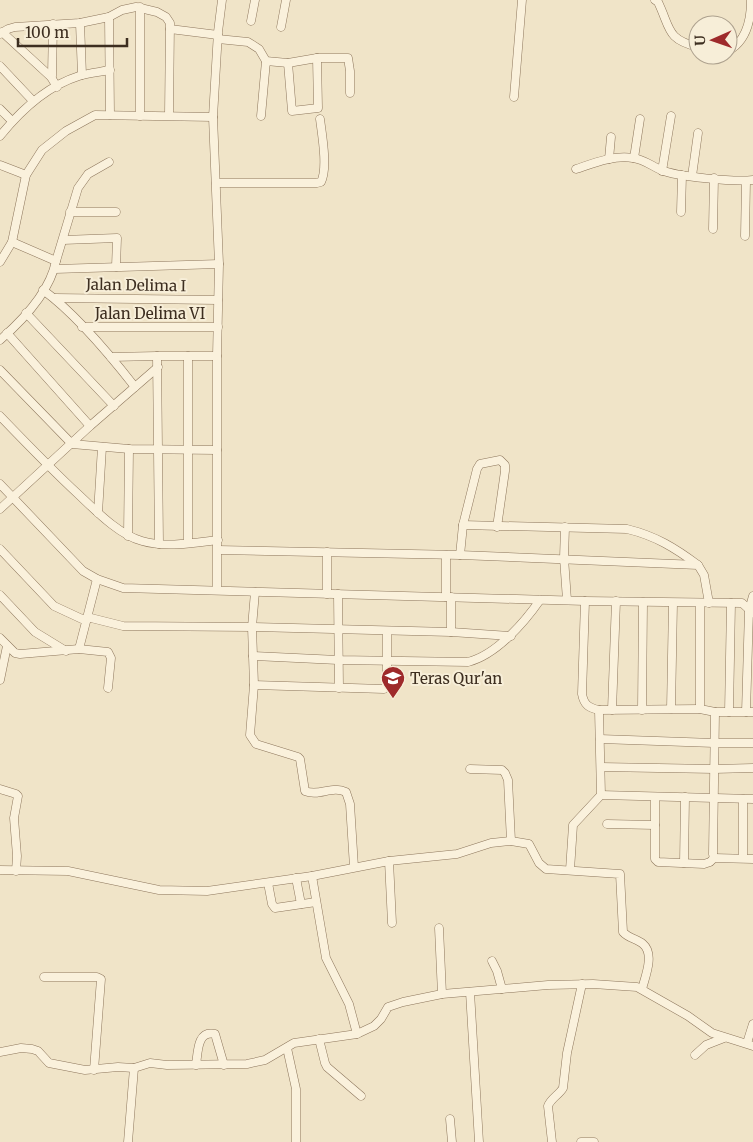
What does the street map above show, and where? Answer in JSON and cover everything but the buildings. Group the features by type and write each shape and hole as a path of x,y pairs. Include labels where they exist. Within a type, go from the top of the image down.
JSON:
{"street":[{"path":"217,590 219,264 212,117 222,0"},
{"path":"251,21 255,0"},
{"path":"281,27 286,0"},
{"path":"514,97 522,0"},
{"path":"655,0 658,2 674,38 688,45"},
{"path":"738,44 746,34 751,0"},
{"path":"140,7 140,116"},
{"path":"57,87 51,77 1,33 15,27 80,23 110,17 122,10 140,7 151,9 166,17 170,23 169,115"},
{"path":"110,17 110,115"},
{"path":"80,23 82,75"},
{"path":"51,77 53,24"},
{"path":"170,29 218,35 248,42 259,50 266,61 261,116"},
{"path":"266,61 288,63 316,58 348,58 350,93"},
{"path":"288,63 292,111 318,108 316,58"},
{"path":"0,66 33,101"},
{"path":"0,136 12,121 33,101 82,75 110,70"},
{"path":"0,109 12,121"},
{"path":"0,262 12,242 26,175 42,150 66,131 95,115 212,117"},
{"path":"662,171 671,116"},
{"path":"216,183 321,182 324,174 320,119"},
{"path":"634,158 640,119"},
{"path":"692,176 698,133"},
{"path":"609,158 611,137"},
{"path":"576,169 609,158 634,158 662,171 692,176 750,181 745,236"},
{"path":"0,340 26,313 43,290 56,265 70,212 81,182 88,174 109,162"},
{"path":"0,165 26,175"},
{"path":"681,212 682,174"},
{"path":"713,229 714,178"},
{"path":"70,212 116,212"},
{"path":"62,240 117,238 116,267"},
{"path":"12,242 56,265 116,267 219,264"},
{"path":"43,290 55,298 111,357 135,387"},
{"name":"Jalan Delima I","path":"55,298 218,300"},
{"path":"26,313 114,406"},
{"name":"Jalan Delima VI","path":"82,327 218,327"},
{"path":"7,333 90,426"},
{"path":"158,356 159,544"},
{"path":"188,356 188,543"},
{"path":"111,357 217,356"},
{"path":"0,509 46,463 72,444 158,367"},
{"path":"0,370 72,444 128,449 218,450"},
{"path":"0,416 98,513 128,536 140,541 159,544 218,540"},
{"path":"98,513 102,447"},
{"path":"128,449 128,536"},
{"path":"460,554 463,525 477,469 480,464 500,460 503,462 505,471 497,526"},
{"path":"0,484 83,571 97,579 123,588 616,602 742,603 751,612"},
{"path":"463,525 627,529 642,533 675,548 698,566 704,575 709,603"},
{"path":"566,527 564,558 567,600"},
{"path":"0,549 54,606 82,619 87,618 123,626 451,632 511,636"},
{"path":"218,550 460,554 698,566"},
{"path":"327,552 328,594"},
{"path":"446,555 451,632"},
{"path":"79,648 97,579"},
{"path":"255,592 252,627 254,685 250,735 256,744 300,759 305,792 313,793 336,789 344,791 348,796 354,867"},
{"path":"338,594 339,688"},
{"path":"0,596 35,632 66,650"},
{"path":"585,601 582,694 583,701 590,709 700,709 715,712 749,712 753,596"},
{"path":"253,656 338,660 468,662 476,660 511,636 540,600"},
{"path":"612,710 616,602"},
{"path":"642,710 643,602"},
{"path":"671,709 674,603"},
{"path":"700,603 700,709"},
{"path":"729,712 731,603"},
{"path":"254,685 384,689 387,685 387,631"},
{"path":"0,638 14,653 20,654 79,648 108,652 110,654 108,688"},
{"path":"0,680 7,646"},
{"path":"570,870 573,825 601,795 599,710"},
{"path":"714,858 715,712"},
{"path":"600,739 753,743"},
{"path":"601,767 753,768"},
{"path":"470,769 502,770 506,773 511,841"},
{"path":"0,789 18,796 14,818 16,871"},
{"path":"601,795 753,799"},
{"path":"655,797 656,861 662,863 704,864 714,858 753,858"},
{"path":"684,863 685,797"},
{"path":"743,799 743,858"},
{"path":"607,824 655,825"},
{"path":"0,870 68,871 160,890 207,891 312,876 389,861 457,854 491,843 511,841 529,844 542,868 620,874 623,932 644,944 648,954 642,989"},
{"path":"389,861 392,923"},
{"path":"312,876 326,958 332,974 349,1004 357,1034"},
{"path":"296,878 301,904"},
{"path":"268,883 273,907 316,902"},
{"path":"439,928 442,994"},
{"path":"492,961 502,989"},
{"path":"44,977 97,977 101,979 94,1070"},
{"path":"552,1142 548,1106 551,1100 563,1088 568,1048 582,984"},
{"path":"0,1052 21,1048 32,1049 38,1051 49,1063 86,1070 118,1067 134,1068 150,1063 166,1065 247,1064 265,1060 294,1043 357,1034 374,1026 388,1007 393,1005 442,994 582,984 637,987 655,999 688,1016 712,1033 750,1045 753,1024"},
{"path":"470,992 479,1142"},
{"path":"196,1065 200,1040 204,1034 210,1033 214,1034 224,1064"},
{"path":"695,1054 709,1043 724,1038"},
{"path":"320,1039 325,1063 328,1068 361,1096"},
{"path":"287,1048 296,1089 296,1142"},
{"path":"128,1142 134,1068"},
{"path":"450,1119 452,1142"},
{"path":"581,1142 594,1142"}],"place":[{"name":"Teras Qur'an","path":"393,699"}]}
